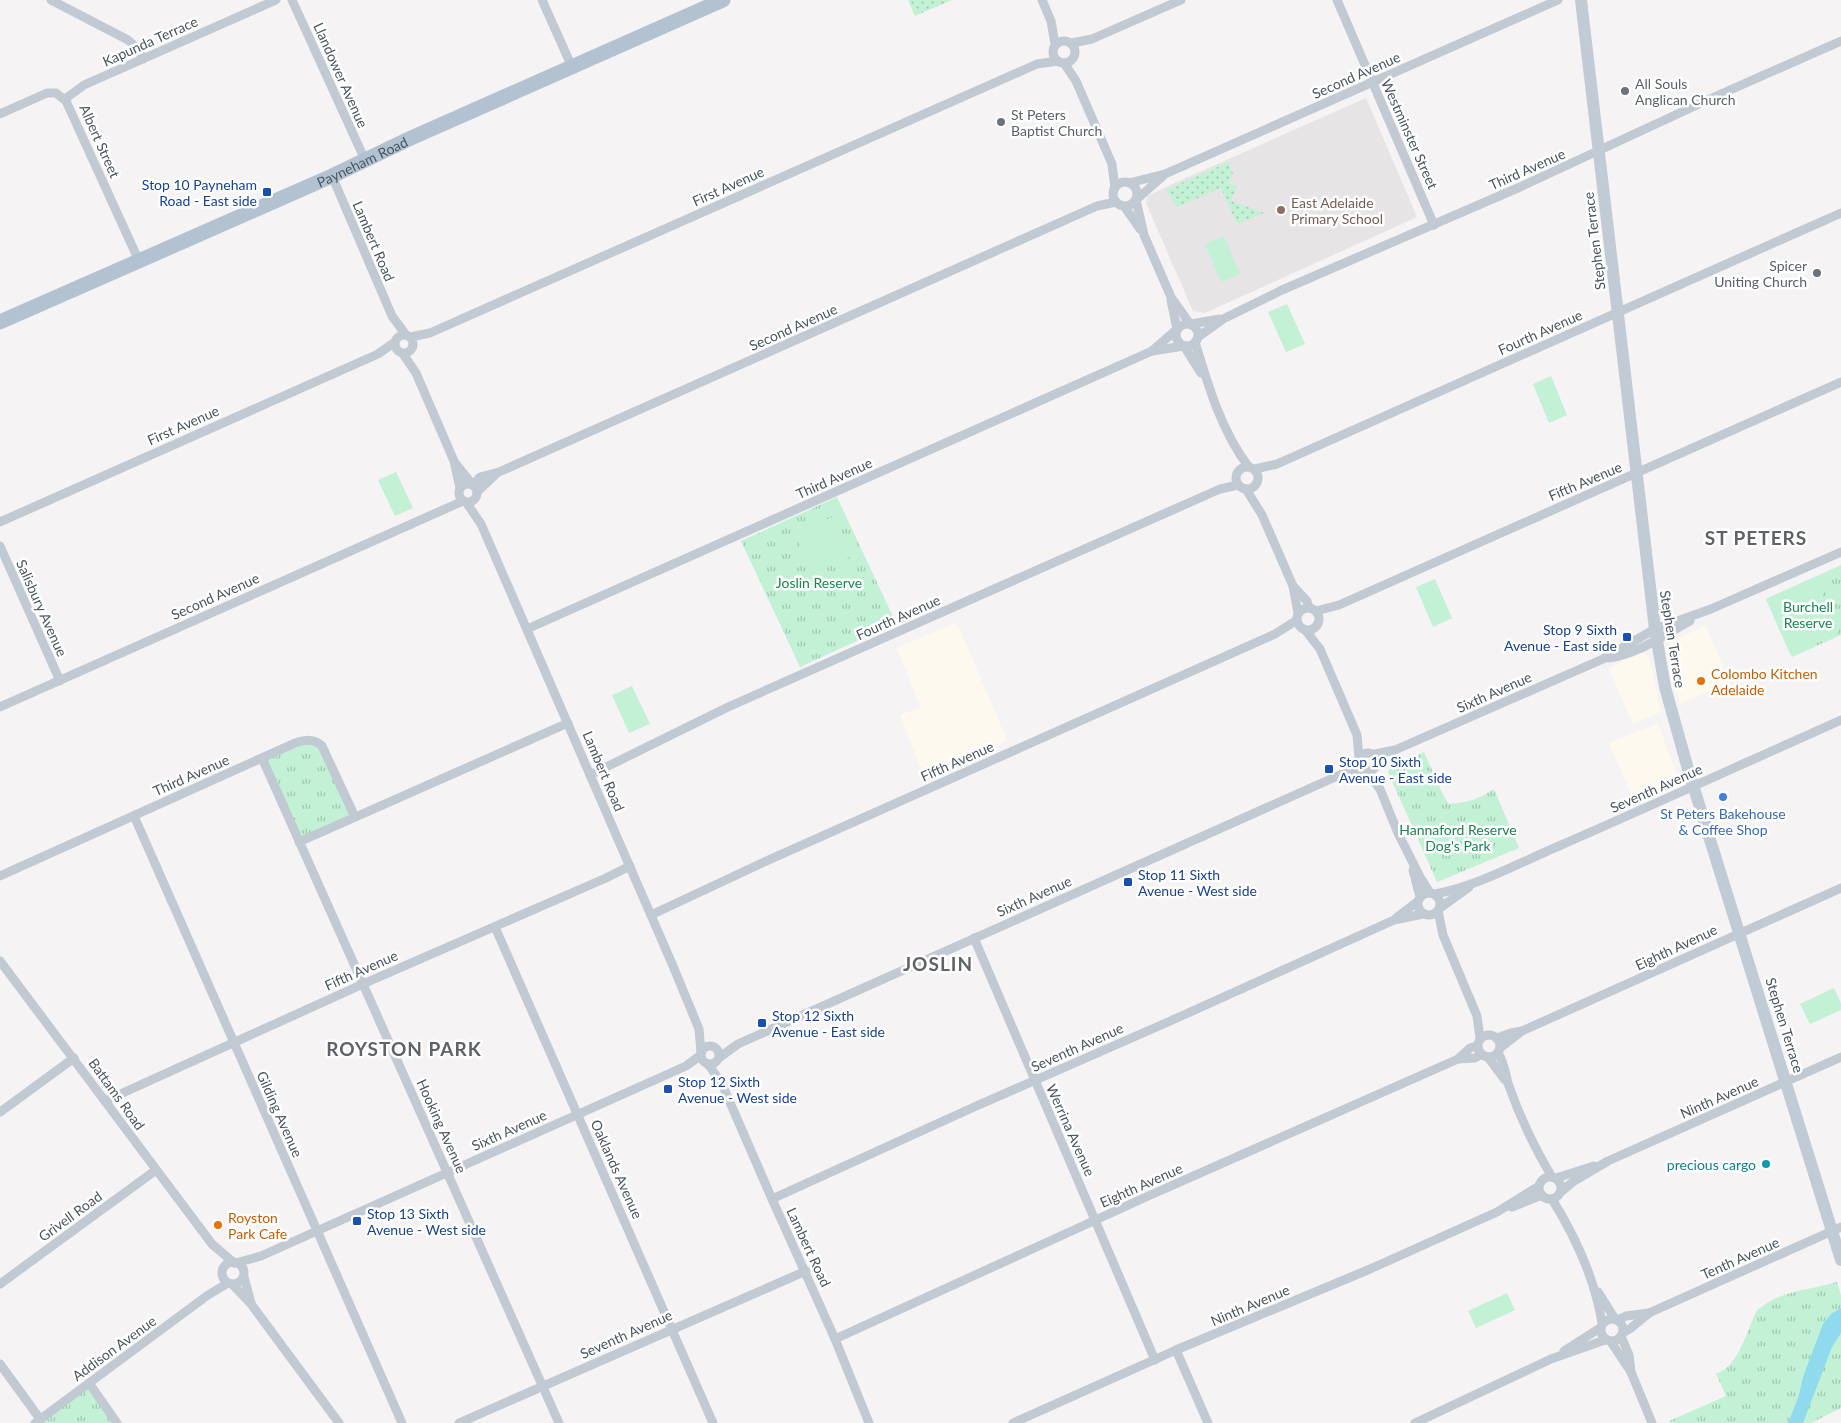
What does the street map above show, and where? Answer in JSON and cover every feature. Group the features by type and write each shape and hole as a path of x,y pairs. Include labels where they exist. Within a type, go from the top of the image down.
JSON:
{"main road":[{"name":"Payneham Road","path":"0,322 332,176 723,0"},
{"name":"Stephen Terrace","path":"1581,0 1656,634 1665,687 1694,786 1787,1082 1836,1229 1841,1260"}],"street":[{"path":"51,0 128,40 137,48 143,59"},
{"name":"Kapunda Terrace","path":"65,99 84,85 276,0"},
{"name":"Llandower Avenue","path":"292,0 365,160"},
{"path":"542,0 572,67"},
{"path":"1042,0 1051,21 1072,49 1076,80 1112,164 1118,197 1144,235"},
{"path":"1072,49 1181,0"},
{"name":"Westminster Street","path":"1337,0 1434,225"},
{"name":"Second Avenue","path":"1129,183 1165,174 1558,0"},
{"path":"1051,21 1055,58 1061,62 1076,80"},
{"name":"Third Avenue","path":"1197,340 1223,318 1282,290 1598,152 1712,98 1841,41"},
{"name":"First Avenue","path":"398,346 406,354 430,334 1036,64 1054,47 1072,49"},
{"name":"First Avenue","path":"1036,64 1061,62 1072,49"},
{"name":"Albert Street","path":"0,114 47,93 56,93 65,99 139,261"},
{"path":"1112,164 1136,190 1136,200 1144,235 1171,297 1190,324 1196,328 1197,340 1208,383 1235,449 1240,480 1262,515 1293,586 1300,623 1320,648 1357,735 1375,759 1380,789"},
{"name":"Second Avenue","path":"1136,200 1165,174"},
{"name":"Lambert Road","path":"332,176 392,316 398,346 416,373 454,462 462,496 481,524 699,1029 704,1059 722,1084 836,1339 870,1423"},
{"path":"1118,197 1122,183 1129,183"},
{"path":"1118,197 1129,206 1136,200"},
{"name":"Second Avenue","path":"474,490 499,472 1118,197"},
{"name":"Fourth Avenue","path":"590,774 728,707 1240,480 1251,468 1277,464 1841,213"},
{"path":"1171,297 1177,329 1176,340 1184,346 1208,383"},
{"name":"Lambert Road","path":"392,316 413,342 412,348 416,373"},
{"name":"Third Avenue","path":"1190,324 1223,318"},
{"path":"1177,329 1183,324 1190,324"},
{"name":"Third Avenue","path":"1152,351 1177,329"},
{"name":"First Avenue","path":"0,522 398,346 402,335 430,334"},
{"path":"1184,346 1190,346 1197,340"},
{"name":"Third Avenue","path":"527,629 1152,351 1184,346"},
{"name":"Fifth Avenue","path":"1300,623 1305,608 1313,609 1339,605 1841,382"},
{"path":"1235,449 1251,468 1257,482 1262,515"},
{"name":"Lambert Road","path":"454,462 474,490 481,524"},
{"name":"Fourth Avenue","path":"1257,482 1277,464"},
{"path":"1240,480 1257,482"},
{"path":"466,484 474,490 470,502 462,496 466,484"},
{"name":"Second Avenue","path":"0,707 442,510 462,496"},
{"name":"Salisbury Avenue","path":"0,546 60,680"},
{"name":"Sixth Avenue","path":"1375,759 1604,658 1621,656 1656,634 1841,552"},
{"path":"1293,586 1313,609 1320,634 1320,648"},
{"name":"Fifth Avenue","path":"651,916 771,859 1300,623 1318,624 1339,605"},
{"name":"Seventh Avenue","path":"1432,893 1445,892 1481,879 1841,720"},
{"path":"300,842 568,723"},
{"path":"1357,735 1360,767 1365,770 1380,789 1411,858 1432,893 1440,900 1439,910 1442,935"},
{"name":"Third Avenue","path":"0,876 306,739 318,742 325,752 355,817"},
{"path":"1359,759 1366,752 1375,759"},
{"name":"Hooking Avenue","path":"262,758 559,1423"},
{"name":"Sixth Avenue","path":"1342,774 1359,759"},
{"path":"1365,770 1372,770 1375,759"},
{"name":"Sixth Avenue","path":"719,1058 738,1044 974,938 1342,774 1365,770"},
{"name":"Gilding Avenue","path":"134,816 402,1423"},
{"path":"1411,858 1420,911 1426,915 1442,935 1477,1016 1482,1049 1508,1084"},
{"name":"Fifth Avenue","path":"105,1101 630,866"},
{"name":"Seventh Avenue","path":"1439,910 1481,879"},
{"name":"Eighth Avenue","path":"1482,1049 1499,1050 1522,1031 1841,888"},
{"path":"1419,900 1432,893"},
{"name":"Seventh Avenue","path":"772,1199 1394,920 1419,900"},
{"path":"1426,915 1439,910"},
{"name":"Seventh Avenue","path":"1394,920 1426,915"},
{"name":"Oaklands Avenue","path":"496,927 713,1423"},
{"name":"Werrina Avenue","path":"974,938 1155,1360"},
{"name":"Battams Road","path":"0,961 212,1244 235,1263"},
{"path":"1477,1016 1495,1036 1508,1084 1531,1137 1554,1177 1562,1185 1558,1195"},
{"name":"Lambert Road","path":"699,1029 714,1047"},
{"name":"Eighth Avenue","path":"836,1339 1096,1220 1458,1059 1475,1058 1482,1049 1486,1035 1495,1036 1522,1031"},
{"name":"Sixth Avenue","path":"714,1047 738,1044"},
{"path":"714,1047 718,1050 719,1058 712,1065 704,1059 704,1048 714,1047"},
{"name":"Ninth Avenue","path":"1554,1177 1608,1161 1841,1057"},
{"path":"0,1112 74,1058"},
{"name":"Lambert Road","path":"719,1058 722,1084"},
{"name":"Sixth Avenue","path":"235,1263 261,1256 704,1059"},
{"path":"1531,1137 1540,1170 1542,1196 1546,1198 1558,1195"},
{"name":"Ninth Avenue","path":"1558,1195 1608,1161"},
{"name":"Grivell Road","path":"0,1284 156,1170"},
{"path":"1540,1183 1547,1177 1554,1177"},
{"name":"Ninth Avenue","path":"1497,1212 1540,1183"},
{"path":"1558,1195 1565,1208 1571,1232 1594,1288 1601,1334 1630,1372 1652,1423"},
{"name":"Ninth Avenue","path":"1013,1423 1176,1350 1370,1270 1497,1212 1542,1196"},
{"name":"Tenth Avenue","path":"1622,1334 1649,1313 1836,1229"},
{"name":"Battams Road","path":"212,1244 227,1279 251,1304 339,1423"},
{"name":"Sixth Avenue","path":"244,1275 249,1266 261,1256"},
{"path":"235,1263 243,1268 244,1275 240,1282 227,1279 227,1264 235,1263"},
{"name":"Seventh Avenue","path":"458,1423 806,1271"},
{"name":"Battams Road","path":"244,1275 251,1304"},
{"name":"Addison Avenue","path":"38,1421 227,1279"},
{"path":"1594,1288 1622,1326 1622,1334 1629,1355 1630,1372"},
{"name":"Tenth Avenue","path":"1616,1320 1626,1316 1649,1313"},
{"path":"1551,1360 1608,1319 1616,1320"},
{"path":"1415,1423 1551,1360 1608,1341 1617,1340 1622,1334"},
{"path":"1176,1350 1208,1423"},
{"path":"0,1364 38,1421"},
{"path":"89,1383 117,1423"}],"shaded area":[{"name":"East Adelaide Primary School","path":"1366,98 1417,217 1205,313 1193,311 1146,203 1148,196"},
{"path":"957,622 1007,740 924,777 900,715 921,707 896,648"},
{"path":"1706,626 1730,682 1680,704 1672,672 1669,642"},
{"path":"1639,651 1649,656 1661,712 1633,724 1609,669"},
{"path":"1658,723 1678,778 1632,798 1609,743"}],"green space":[{"path":"908,0 952,0 915,16"},
{"path":"1228,162 1233,174 1229,184 1237,186 1231,201 1264,213 1237,224 1221,188 1177,207 1166,190"},
{"path":"1224,236 1240,274 1221,282 1205,244"},
{"path":"1287,304 1305,344 1286,352 1268,312"},
{"path":"1551,376 1567,415 1549,423 1533,384"},
{"path":"396,472 413,508 395,516 378,480"},
{"name":"Joslin Reserve","path":"837,497 896,623 800,667 741,541"},
{"path":"835,516 852,556 812,573 795,533"},
{"name":"Burchell Reserve","path":"1841,565 1841,635 1792,657 1766,599"},
{"name":"Burchell Reserve","path":"1815,577 1839,632 1790,654 1766,599"},
{"path":"1435,579 1452,618 1433,627 1416,587"},
{"path":"632,686 650,724 629,733 612,695"},
{"path":"318,742 355,817 299,842 262,758 295,743"},
{"name":"Hannaford Reserve Dog's Park","path":"1424,752 1449,804 1473,800 1494,789 1519,848 1437,882 1388,772 1391,766"},
{"path":"1834,988 1841,1003 1841,1010 1810,1024 1800,1004"},
{"path":"1837,1282 1841,1295 1841,1408 1811,1423 1670,1423 1669,1421 1726,1396 1716,1374 1735,1359 1759,1309 1778,1297"},
{"path":"1507,1293 1515,1310 1476,1328 1468,1311"},
{"path":"89,1383 117,1423 35,1423"}],"water":[{"path":"1841,1308 1841,1333 1832,1347 1803,1423 1788,1423 1823,1324 1831,1314"}],"place":[{"name":"All Souls Anglican Church","path":"1625,91"},
{"name":"St Peters Baptist Church","path":"1001,122"},
{"name":"Stop 10 Payneham Road - East side","path":"267,192"},
{"name":"East Adelaide Primary School","path":"1281,210"},
{"name":"Spicer Uniting Church","path":"1817,273"},
{"name":"Stop 9 Sixth Avenue - East side","path":"1627,637"},
{"name":"Colombo Kitchen Adelaide","path":"1701,681"},
{"name":"Stop 10 Sixth Avenue - East side","path":"1329,769"},
{"name":"St Peters Bakehouse & Coffee Shop","path":"1723,797"},
{"name":"Stop 11 Sixth Avenue - West side","path":"1128,882"},
{"name":"Stop 12 Sixth Avenue - East side","path":"762,1023"},
{"name":"Stop 12 Sixth Avenue - West side","path":"668,1089"},
{"name":"precious cargo","path":"1766,1164"},
{"name":"Stop 13 Sixth Avenue - West side","path":"357,1221"},
{"name":"Royston Park Cafe","path":"218,1225"}],"district":[{"name":"ST PETERS","path":"1756,537"},
{"name":"JOSLIN","path":"938,963"},
{"name":"ROYSTON PARK","path":"404,1048"}]}
